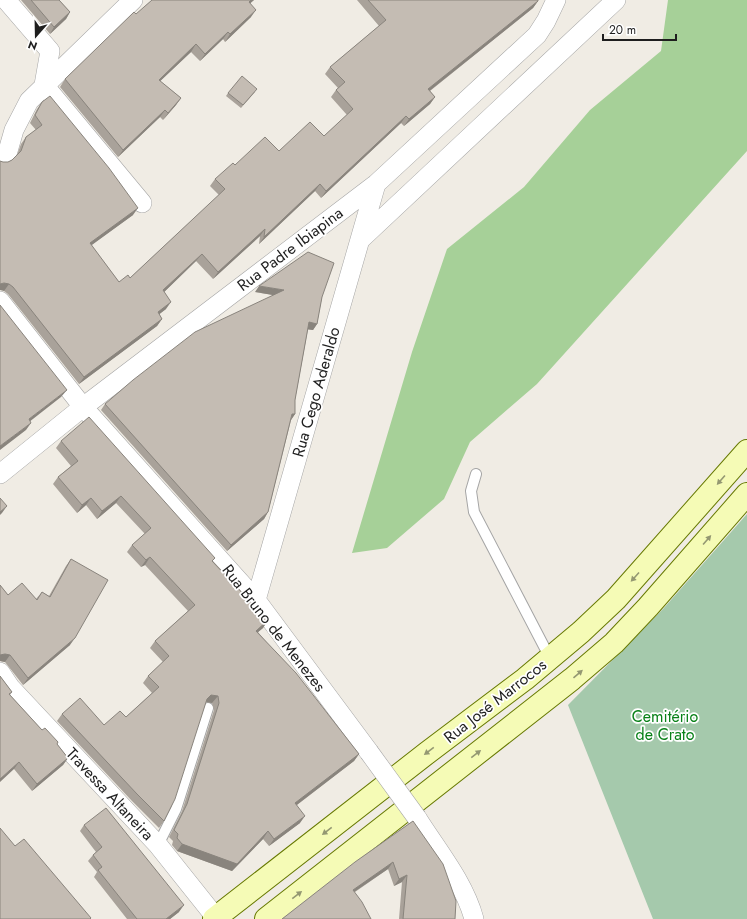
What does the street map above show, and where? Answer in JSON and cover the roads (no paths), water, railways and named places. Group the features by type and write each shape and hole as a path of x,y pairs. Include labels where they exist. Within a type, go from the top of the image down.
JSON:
{"main road":[{"name":"Rua José Marrocos","path":"216,918 427,753 525,679 581,632 616,599 747,451"},
{"name":"Rua José Marrocos","path":"266,919 572,679 614,643 692,558 747,494"},
{"path":"669,540 692,558"}],"street":[{"path":"6,0 50,51 44,85 142,203"},
{"path":"0,159 8,150 14,130 28,100 133,0"},
{"name":"Rua Padre Ibiapina","path":"0,474 83,407 376,184 537,35 546,21 556,0"},
{"path":"361,239 616,0"},
{"name":"Rua Cego Aderaldo","path":"256,600 376,184"},
{"name":"Rua Bruno de Menezes","path":"0,301 83,407 256,600 417,818 455,877 470,904 474,919"},
{"name":"Travessa Altaneira","path":"3,684 158,845 216,918"}],"lane":[{"path":"476,474 471,491 474,512 550,658"},
{"path":"158,845 176,809 208,708"}],"park label":[{"name":"Cemitério de Crato","path":"665,725"}]}
